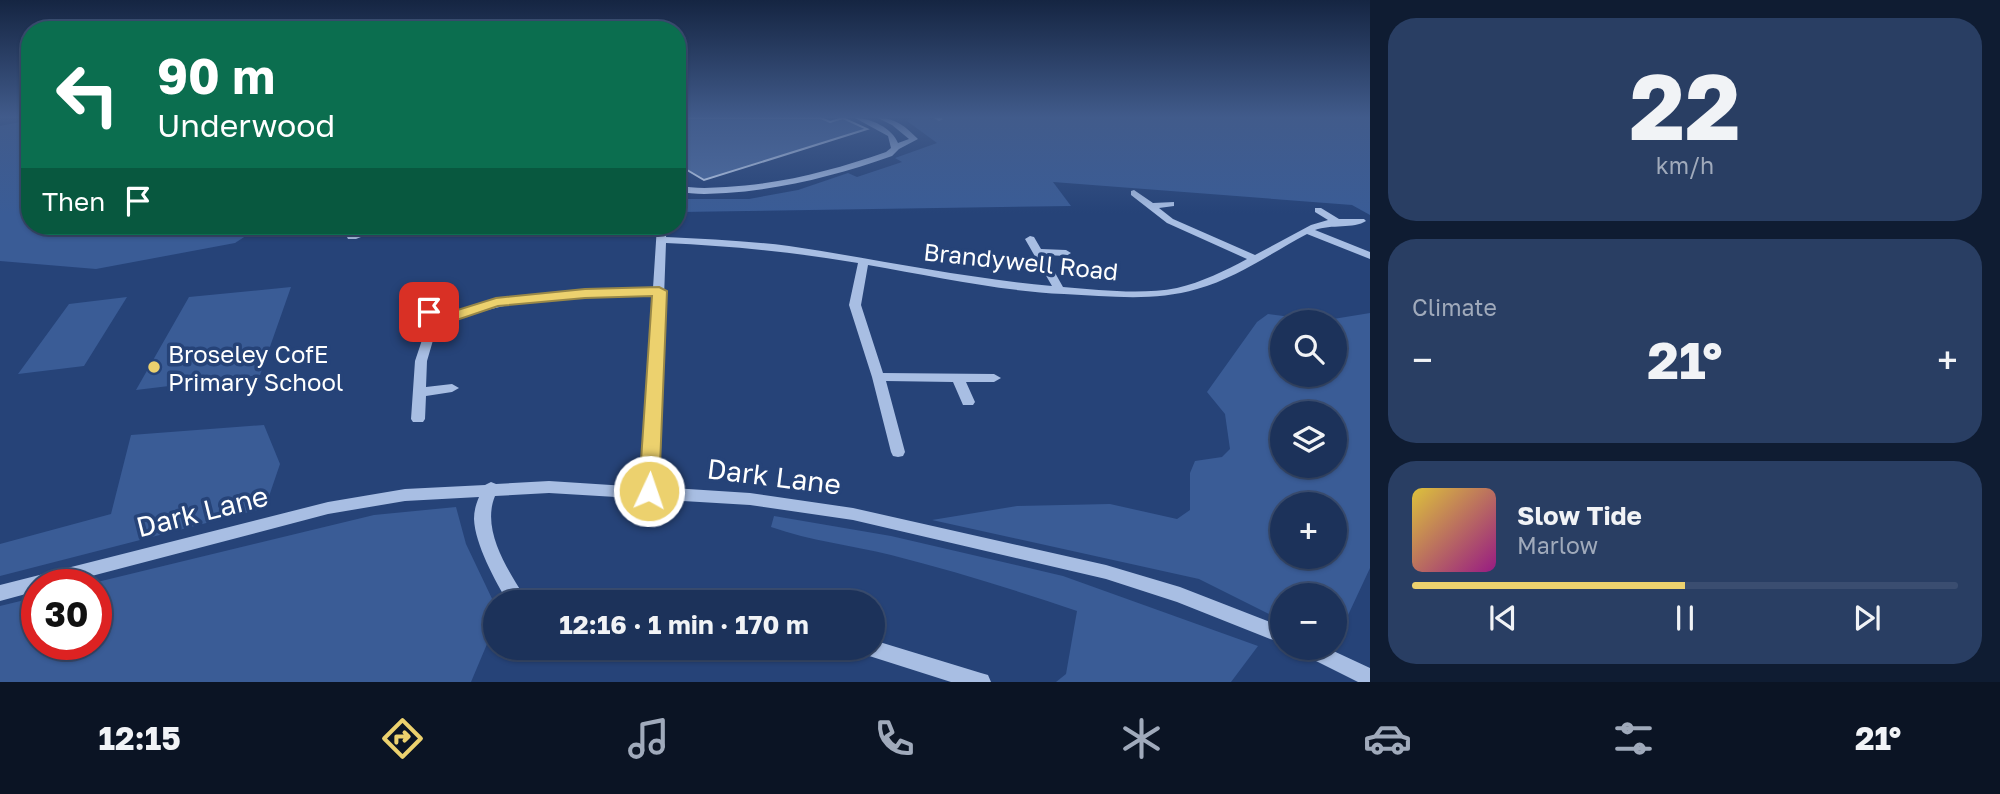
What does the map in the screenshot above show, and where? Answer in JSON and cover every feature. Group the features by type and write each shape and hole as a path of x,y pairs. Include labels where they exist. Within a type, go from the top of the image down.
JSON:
{"street":[{"path":"686,190 698,192 737,190 794,183 822,177 889,154 893,150"},
{"path":"1134,193 1170,220 1255,259"},
{"path":"1149,206 1171,204"},
{"path":"1318,211 1337,222"},
{"name":"Brandywell Road","path":"663,240 764,245 863,263 1060,290 1124,294 1181,290 1255,259 1308,231 1337,222 1361,221"},
{"path":"1308,231 1370,256"},
{"path":"352,237 358,235"},
{"path":"649,491 663,235"},
{"path":"1030,239 1060,290"},
{"path":"1038,252 1066,253"},
{"path":"863,263 855,306 898,452"},
{"path":"418,419 421,361 430,328 445,319 496,302 659,291"},
{"path":"429,312 445,319"},
{"path":"878,377 994,378"},
{"path":"958,378 968,402"},
{"path":"420,392 452,388"},
{"name":"Dark Lane","path":"0,593 327,508 405,495 491,488 549,487 750,499 853,514 1106,572 1180,595 1270,631"},
{"path":"491,488 483,506 482,522 504,580 511,590"},
{"path":"885,655 929,674 981,682"},
{"path":"1333,660 1370,678"}],"shaded area":[{"path":"0,150 21,150 21,235 247,235 235,243 96,269 0,261"},
{"path":"918,150 1370,150 1370,215 1352,205 1053,182 1071,206 686,212 686,199 749,199 798,190 848,173 857,177 902,162 895,158"},
{"path":"291,287 260,375 136,390 189,297"},
{"path":"127,297 84,366 18,374 69,304"},
{"path":"1370,313 1370,568 1347,617 1347,583 1270,583 1270,614 1199,579 932,520 1017,506 1110,504 1177,519 1190,510 1190,473 1195,461 1222,457 1230,449 1225,414 1207,392 1257,322 1268,314 1270,387 1347,387 1347,317"},
{"path":"264,425 280,464 265,508 0,576 0,544 111,514 131,435"},
{"path":"456,507 466,544 488,590 483,590 483,654 471,682 0,682 0,606 21,601 21,660 112,660 112,578 374,515"},
{"path":"774,516 891,536 1063,576 1258,646 1231,682 1056,682 1066,674 1077,611 915,561 786,532 771,527"}],"building":[{"path":"686,150 800,150 704,180 686,169"}],"place":[{"name":"Broseley CofE Primary School","path":"154,367"}],"route":[{"path":"429,312 445,319 496,302 659,291 649,491"}]}
